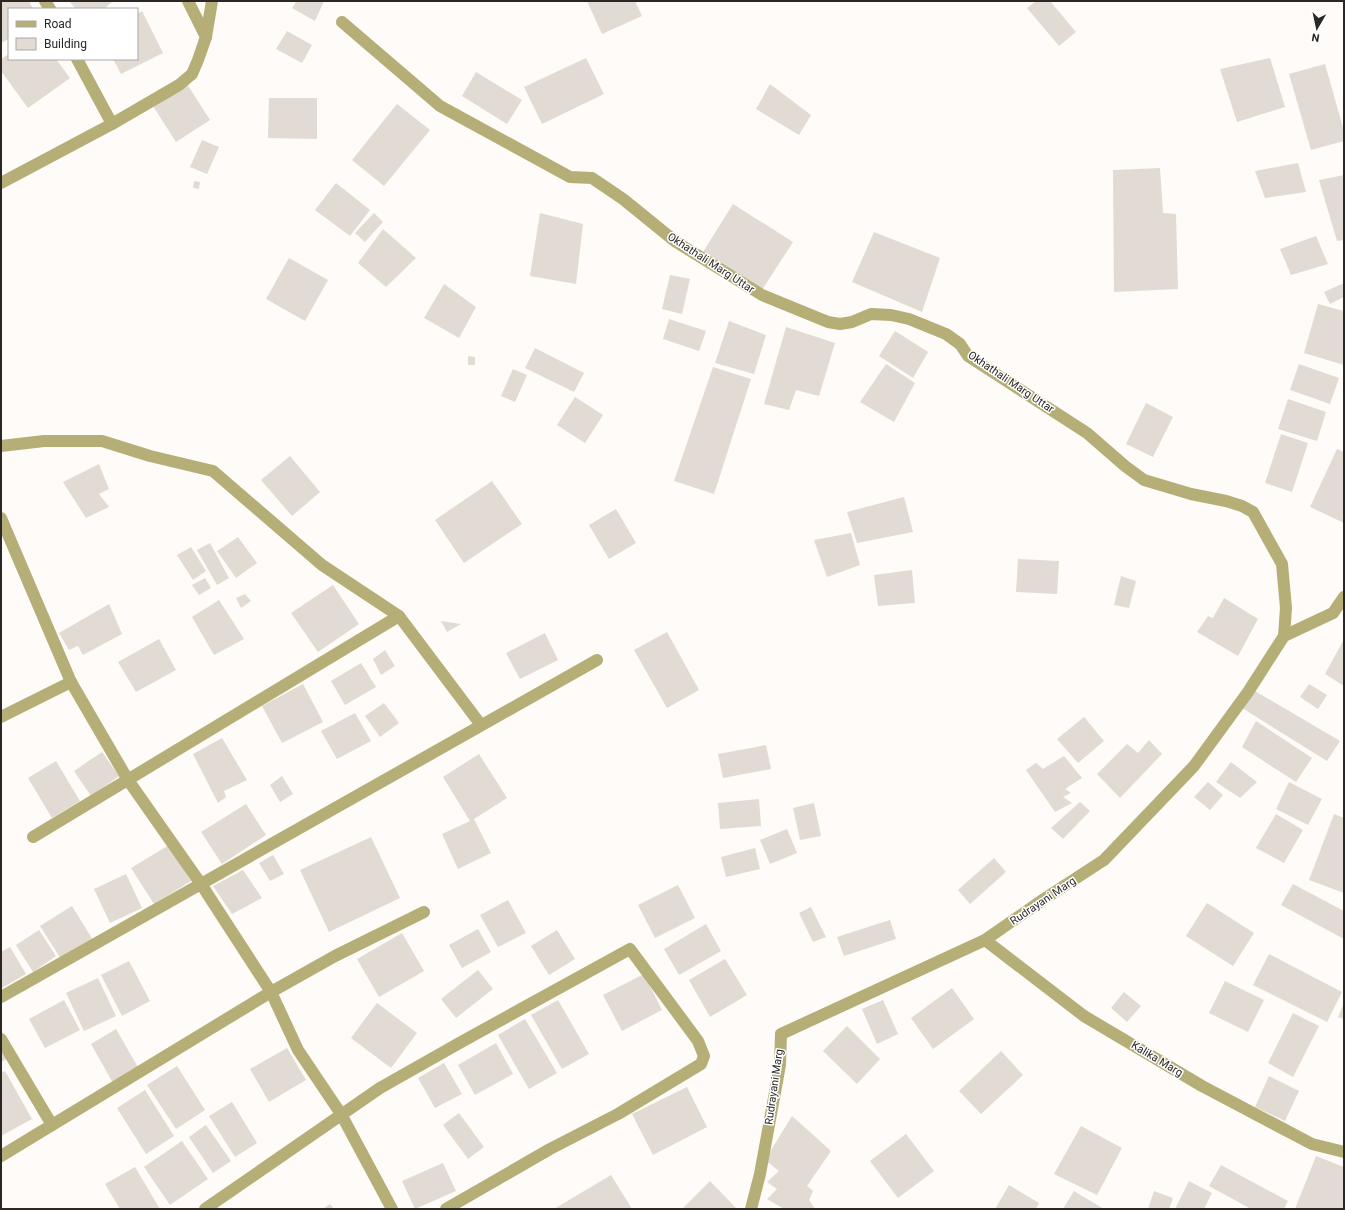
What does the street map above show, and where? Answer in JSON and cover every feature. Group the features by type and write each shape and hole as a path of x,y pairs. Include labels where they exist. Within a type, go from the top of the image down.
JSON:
{"street":[{"path":"188,1 206,37"},
{"path":"1,182 112,124 179,85 192,74 206,37 212,1"},
{"name":"Okhathali Marg Uttar","path":"342,22 440,106 570,177 592,178 623,199 676,242 762,295 828,322 840,324 852,322 871,314 891,315 910,319 946,334 960,344 968,356 1087,433 1125,466 1144,480 1191,494 1242,506 1254,512 1282,564 1286,608 1284,636"},
{"path":"78,60 112,124"},
{"path":"1,446 44,441 102,442 150,456 213,471 322,565 399,616 481,725"},
{"path":"1,518 71,682 128,780 201,884 271,992 298,1050 342,1114 392,1209"},
{"path":"1284,636 1333,613 1344,597"},
{"path":"32,837 399,616"},
{"name":"Rudrayani Marg","path":"751,1209 760,1174 780,1065 781,1034 985,940 1104,860 1194,766 1248,692 1284,636"},
{"path":"1,997 597,660"},
{"path":"1,718 71,682"},
{"path":"1,1156 271,992 335,956 424,912"},
{"name":"Kalika Marg","path":"985,940 1084,1016 1202,1086 1312,1144 1344,1152"},
{"path":"205,1209 380,1088 630,949 698,1041 704,1056 701,1064 618,1114 550,1149 446,1209"},
{"path":"1,1038 52,1125"}],"building":[{"path":"1,1 29,1 32,8 8,8 8,40 1,43"},
{"path":"69,1 113,1 105,8 75,8"},
{"path":"297,1 324,1 315,21 292,8"},
{"path":"587,1 635,1 642,16 602,34"},
{"path":"1036,1 1050,1 1076,32 1059,46 1027,8"},
{"path":"142,11 163,53 121,74 114,60 138,60 138,13"},
{"path":"287,31 312,45 302,63 276,49"},
{"path":"8,55 8,60 57,60 70,78 28,108 1,71 1,59"},
{"path":"586,58 604,94 542,124 524,87"},
{"path":"1270,58 1285,107 1237,122 1220,69"},
{"path":"1325,64 1344,131 1344,141 1311,150 1289,74"},
{"path":"476,72 522,100 507,124 462,96"},
{"path":"187,84 210,120 176,142 153,106"},
{"path":"770,84 811,115 799,135 756,109"},
{"path":"269,98 317,98 317,139 268,138"},
{"path":"397,104 430,130 384,186 352,160"},
{"path":"202,140 219,147 207,174 190,167"},
{"path":"1298,163 1306,192 1265,198 1255,171"},
{"path":"1160,168 1163,213 1176,214 1178,289 1114,292 1113,170"},
{"path":"1344,175 1344,240 1337,241 1319,180"},
{"path":"194,181 200,182 199,189 193,188"},
{"path":"336,183 370,210 350,236 315,210"},
{"path":"733,204 793,242 762,290 703,252"},
{"path":"374,213 383,222 365,242 355,233"},
{"path":"540,213 583,224 576,284 530,276"},
{"path":"383,229 416,258 386,287 358,263"},
{"path":"874,232 940,258 922,312 852,282"},
{"path":"1316,236 1328,264 1291,275 1280,249"},
{"path":"289,258 328,280 305,321 266,299"},
{"path":"670,275 690,279 682,314 662,309"},
{"path":"1344,283 1344,297 1330,304 1324,292"},
{"path":"444,284 476,307 459,338 424,318"},
{"path":"1318,304 1344,311 1344,365 1304,353"},
{"path":"669,319 706,331 699,351 663,339"},
{"path":"729,321 766,335 754,374 715,363"},
{"path":"786,327 835,343 819,396 796,390 789,410 764,404"},
{"path":"895,331 928,352 913,378 879,356"},
{"path":"535,348 584,373 574,392 525,368"},
{"path":"468,356 475,357 475,365 468,365"},
{"path":"886,364 915,383 894,422 860,402"},
{"path":"1299,364 1339,378 1330,404 1290,390"},
{"path":"713,367 751,379 714,494 674,481"},
{"path":"513,369 527,375 515,402 501,396"},
{"path":"575,397 603,415 585,443 557,425"},
{"path":"1288,399 1326,412 1317,441 1278,429"},
{"path":"1146,403 1173,417 1153,457 1126,444"},
{"path":"1281,434 1308,443 1292,492 1265,483"},
{"path":"1337,449 1344,452 1344,523 1310,507"},
{"path":"290,456 320,492 292,516 261,480"},
{"path":"99,464 109,489 99,494 109,507 86,518 63,482"},
{"path":"492,481 522,524 464,563 435,520"},
{"path":"904,497 913,532 857,543 847,512"},
{"path":"616,509 636,543 609,559 589,525"},
{"path":"851,533 860,565 827,577 814,540"},
{"path":"238,537 257,563 236,578 217,551"},
{"path":"210,543 229,578 217,585 197,550"},
{"path":"191,547 206,571 193,580 177,555"},
{"path":"1018,559 1059,561 1057,594 1016,592"},
{"path":"912,570 915,603 878,606 874,575"},
{"path":"1121,576 1136,581 1129,608 1114,605"},
{"path":"205,578 211,588 199,595 192,585"},
{"path":"333,585 359,624 318,652 291,613"},
{"path":"245,594 251,601 241,608 236,598"},
{"path":"1224,598 1258,619 1238,656 1197,632 1208,616 1213,618"},
{"path":"219,600 244,639 214,655 192,617"},
{"path":"109,604 122,634 83,655 78,646 69,650 59,633"},
{"path":"441,621 461,624 447,632"},
{"path":"667,632 699,690 667,708 634,650"},
{"path":"545,633 558,660 520,679 506,653"},
{"path":"159,639 176,670 136,692 118,662"},
{"path":"1344,639 1344,686 1325,674"},
{"path":"385,650 395,666 381,675 373,659"},
{"path":"361,663 376,687 345,705 331,681"},
{"path":"303,684 323,722 282,743 262,706"},
{"path":"1309,684 1327,695 1318,709 1300,697"},
{"path":"1255,691 1340,741 1327,761 1242,708"},
{"path":"384,703 399,723 380,737 365,716"},
{"path":"355,713 371,741 337,759 321,731"},
{"path":"1084,717 1104,741 1078,763 1057,739"},
{"path":"1256,721 1312,758 1296,782 1242,747"},
{"path":"222,738 247,780 224,791 226,797 218,803 193,754"},
{"path":"1149,740 1162,754 1120,798 1097,774 1127,744 1138,753"},
{"path":"766,745 771,769 723,778 718,754"},
{"path":"102,752 119,776 91,796 74,771"},
{"path":"479,754 507,798 474,819 491,853 458,869 442,834 470,821 443,777"},
{"path":"1064,756 1082,778 1065,789 1071,793 1063,797 1072,803 1055,812 1026,770 1036,763 1043,769"},
{"path":"56,761 80,801 52,818 28,778"},
{"path":"1231,762 1257,782 1240,798 1216,782"},
{"path":"282,776 293,794 280,802 270,785"},
{"path":"1208,782 1223,795 1210,810 1194,797"},
{"path":"1289,782 1322,799 1308,825 1276,809"},
{"path":"759,799 761,826 720,829 718,803"},
{"path":"1080,802 1090,811 1063,839 1051,828"},
{"path":"814,803 821,836 800,840 793,808"},
{"path":"246,804 266,835 222,864 201,832"},
{"path":"1276,814 1303,830 1284,863 1256,848"},
{"path":"1334,814 1344,818 1344,893 1309,880"},
{"path":"787,829 797,853 770,864 760,840"},
{"path":"371,837 400,898 329,932 300,870"},
{"path":"169,845 191,881 154,904 131,868"},
{"path":"755,848 760,869 726,877 721,857"},
{"path":"273,855 284,874 270,881 259,863"},
{"path":"994,858 1006,872 970,904 958,890"},
{"path":"243,870 262,898 232,914 213,886"},
{"path":"126,874 142,908 110,923 94,889"},
{"path":"1293,884 1344,911 1344,939 1281,905"},
{"path":"678,885 695,918 655,938 638,905"},
{"path":"508,900 526,933 498,947 480,915"},
{"path":"1207,903 1254,933 1233,966 1186,936"},
{"path":"72,906 93,940 61,959 40,926"},
{"path":"811,907 826,937 813,942 799,913"},
{"path":"890,920 896,939 844,956 837,937"},
{"path":"706,924 721,951 679,975 664,949"},
{"path":"478,929 491,952 462,968 449,945"},
{"path":"39,930 56,956 33,972 16,945"},
{"path":"557,930 575,959 549,975 531,946"},
{"path":"402,933 424,971 379,997 357,959"},
{"path":"10,947 26,974 2,988 1,952"},
{"path":"1269,954 1342,992 1327,1022 1253,985"},
{"path":"725,959 747,995 710,1017 689,980"},
{"path":"129,961 150,1001 122,1016 101,975"},
{"path":"478,970 493,989 456,1018 441,999"},
{"path":"644,974 662,1010 622,1031 603,995"},
{"path":"98,978 116,1016 84,1031 66,993"},
{"path":"1225,981 1264,1000 1248,1032 1209,1013"},
{"path":"952,988 974,1019 933,1049 911,1018"},
{"path":"1124,992 1141,1006 1127,1022 1111,1008"},
{"path":"64,1000 80,1030 45,1048 29,1019"},
{"path":"558,1000 589,1054 562,1069 531,1015"},
{"path":"883,1000 898,1034 877,1044 862,1009"},
{"path":"377,1003 417,1033 391,1068 351,1038"},
{"path":"1344,1003 1344,1019 1338,1017"},
{"path":"1293,1013 1319,1026 1293,1077 1268,1063"},
{"path":"525,1019 557,1073 529,1089 498,1035"},
{"path":"847,1026 880,1059 857,1084 823,1051"},
{"path":"116,1029 139,1069 113,1083 91,1044"},
{"path":"496,1043 513,1074 475,1095 458,1065"},
{"path":"287,1048 306,1080 269,1102 250,1069"},
{"path":"1,1049 7,1059 1,1062"},
{"path":"1001,1051 1023,1075 981,1114 959,1091"},
{"path":"444,1063 462,1094 435,1108 418,1078"},
{"path":"177,1066 205,1110 176,1129 147,1085"},
{"path":"5,1071 32,1119 1,1136 1,1073"},
{"path":"1269,1076 1299,1091 1285,1121 1255,1107"},
{"path":"687,1087 707,1127 653,1155 632,1114"},
{"path":"145,1090 174,1136 146,1154 117,1108"},
{"path":"232,1102 257,1143 235,1157 209,1116"},
{"path":"459,1113 484,1147 468,1159 443,1125"},
{"path":"792,1116 831,1151 807,1186 813,1191 809,1200 815,1209 784,1209 767,1199 777,1189 767,1182 779,1171 765,1160"},
{"path":"206,1125 231,1161 213,1173 189,1137"},
{"path":"1081,1126 1122,1148 1097,1195 1054,1174"},
{"path":"906,1134 934,1171 898,1198 870,1161"},
{"path":"182,1141 208,1179 170,1205 144,1167"},
{"path":"1316,1156 1344,1167 1344,1209 1295,1209"},
{"path":"443,1163 456,1191 415,1209 402,1181"},
{"path":"1221,1165 1288,1201 1284,1209 1251,1209 1209,1186"},
{"path":"135,1167 160,1209 120,1209 105,1184"},
{"path":"611,1175 632,1209 554,1209"},
{"path":"710,1181 736,1208 735,1209 682,1209"},
{"path":"1189,1181 1212,1193 1204,1209 1175,1209"},
{"path":"1009,1185 1039,1203 1036,1209 995,1209"},
{"path":"1074,1191 1104,1209 1063,1209"},
{"path":"1154,1191 1173,1198 1169,1209 1148,1209"},
{"path":"330,1204 334,1209 323,1209"}]}
